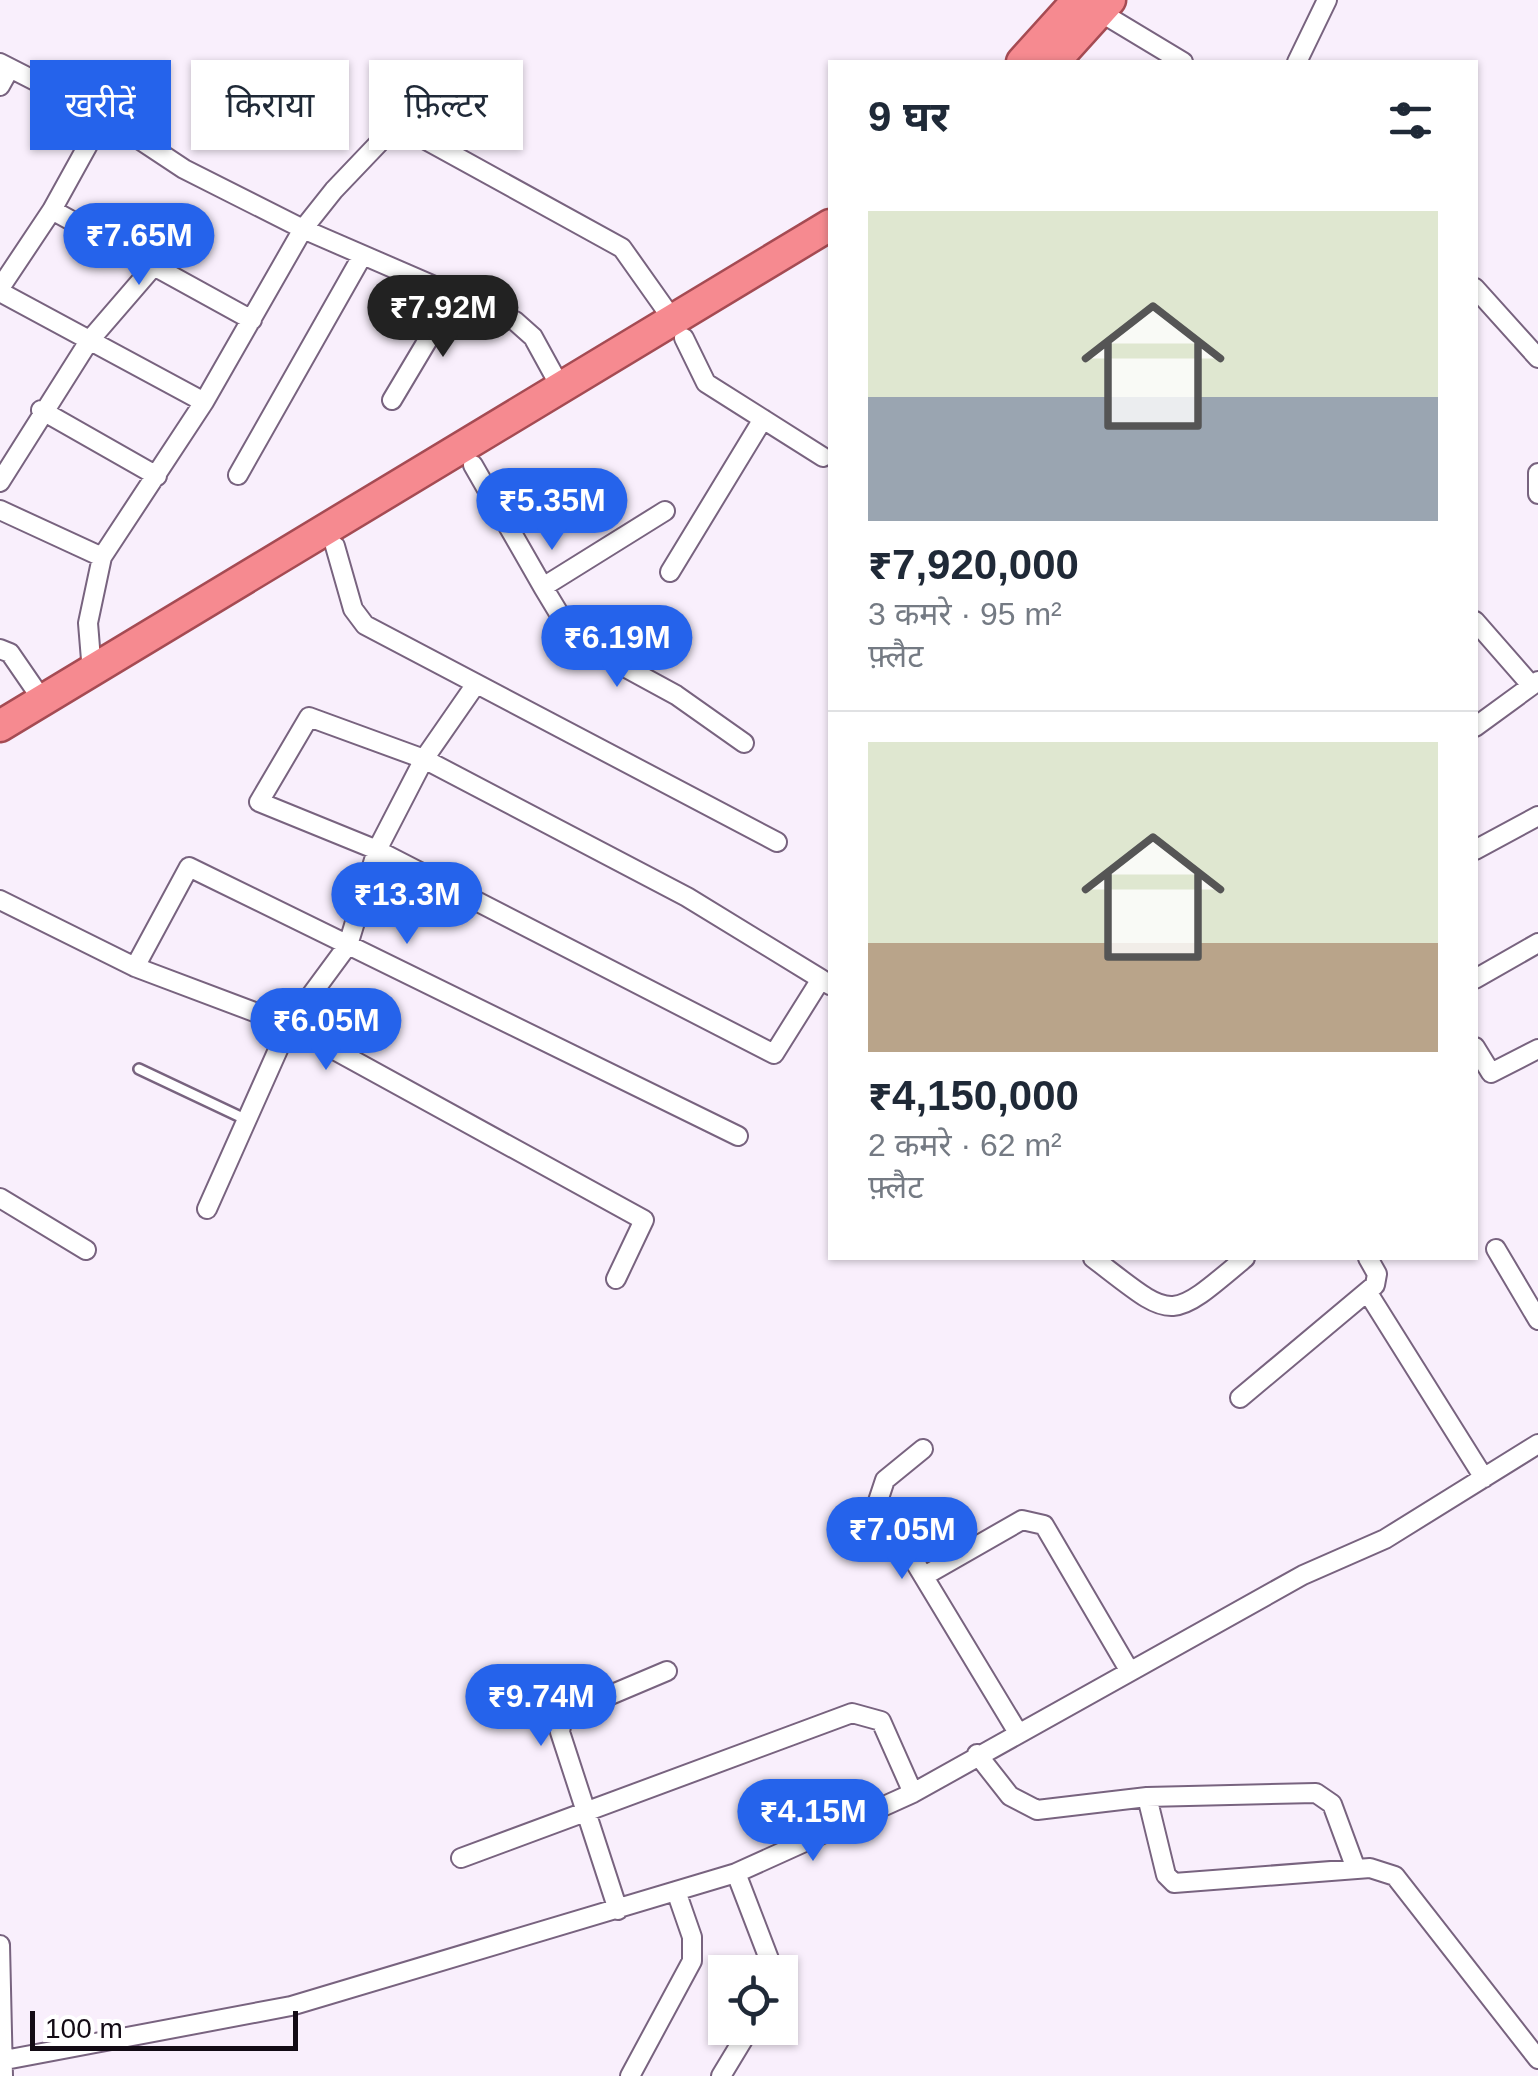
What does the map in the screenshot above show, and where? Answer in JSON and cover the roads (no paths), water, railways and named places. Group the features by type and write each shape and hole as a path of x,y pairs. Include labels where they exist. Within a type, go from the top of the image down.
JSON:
{"highway":[{"path":"1025,60 1096,4"},
{"path":"1055,60 1096,4"},
{"path":"0,750 473,465 828,226"},
{"path":"0,726 561,388 828,250"}],"street":[{"path":"1298,60 1326,0"},
{"path":"1096,4 1180,60"},
{"path":"0,86 5,65 30,78"},
{"path":"92,672 88,623 102,558 204,402 304,230 334,190 397,124 622,248 678,329 706,383 824,457"},
{"path":"85,150 0,290 204,402"},
{"path":"155,150 184,169 362,258 515,322 534,337 561,388"},
{"path":"52,210 252,320"},
{"path":"238,475 362,258"},
{"path":"0,482 41,410 89,341 152,268"},
{"path":"1478,291 1538,358"},
{"path":"392,400 454,296"},
{"path":"41,410 157,476"},
{"path":"670,572 763,418"},
{"path":"473,465 576,640 676,695 744,743"},
{"path":"1538,473 1534,484 1538,494"},
{"path":"1,511 102,558"},
{"path":"543,587 665,511"},
{"path":"335,546 354,609 365,626 777,842"},
{"path":"1478,623 1534,683 1478,726"},
{"path":"0,649 10,653 43,701"},
{"path":"207,1209 289,1025 348,945 377,850 424,759 476,684"},
{"path":"309,717 424,759 687,897 826,982 774,1054 377,850 259,802 309,717"},
{"path":"1478,848 1538,816"},
{"path":"135,967 189,867 738,1136"},
{"path":"0,900 135,967 289,1025 644,1220 616,1279"},
{"path":"1478,977 1538,943"},
{"path":"1478,1051 1491,1072 1538,1049"},
{"path":"0,1198 86,1250"},
{"path":"1496,1249 1538,1320"},
{"path":"1096,1260 1138,1292 1176,1308 1189,1305 1243,1260"},
{"path":"1240,1398 1368,1292 1376,1274 1369,1260"},
{"path":"1368,1292 1484,1478"},
{"path":"0,1946 2,2065 291,2006 736,1873 913,1792 1303,1575 1386,1539 1538,1444"},
{"path":"923,1449 885,1480 878,1501 1017,1731"},
{"path":"926,1575 1022,1520 1034,1520 1044,1526 1129,1670"},
{"path":"618,1910 560,1732 563,1714 667,1671"},
{"path":"461,1858 852,1713 881,1721 913,1792"},
{"path":"977,1754 1010,1796 1037,1810 1147,1797 1316,1793 1332,1804 1356,1869"},
{"path":"1147,1797 1166,1876 1174,1882 1356,1869 1384,1870 1395,1876 1538,2059"},
{"path":"736,1873 767,1955"},
{"path":"630,2076 692,1960 692,1937 676,1892"},
{"path":"721,2076 740,2045"}],"lane":[{"path":"139,1069 246,1120"}]}
